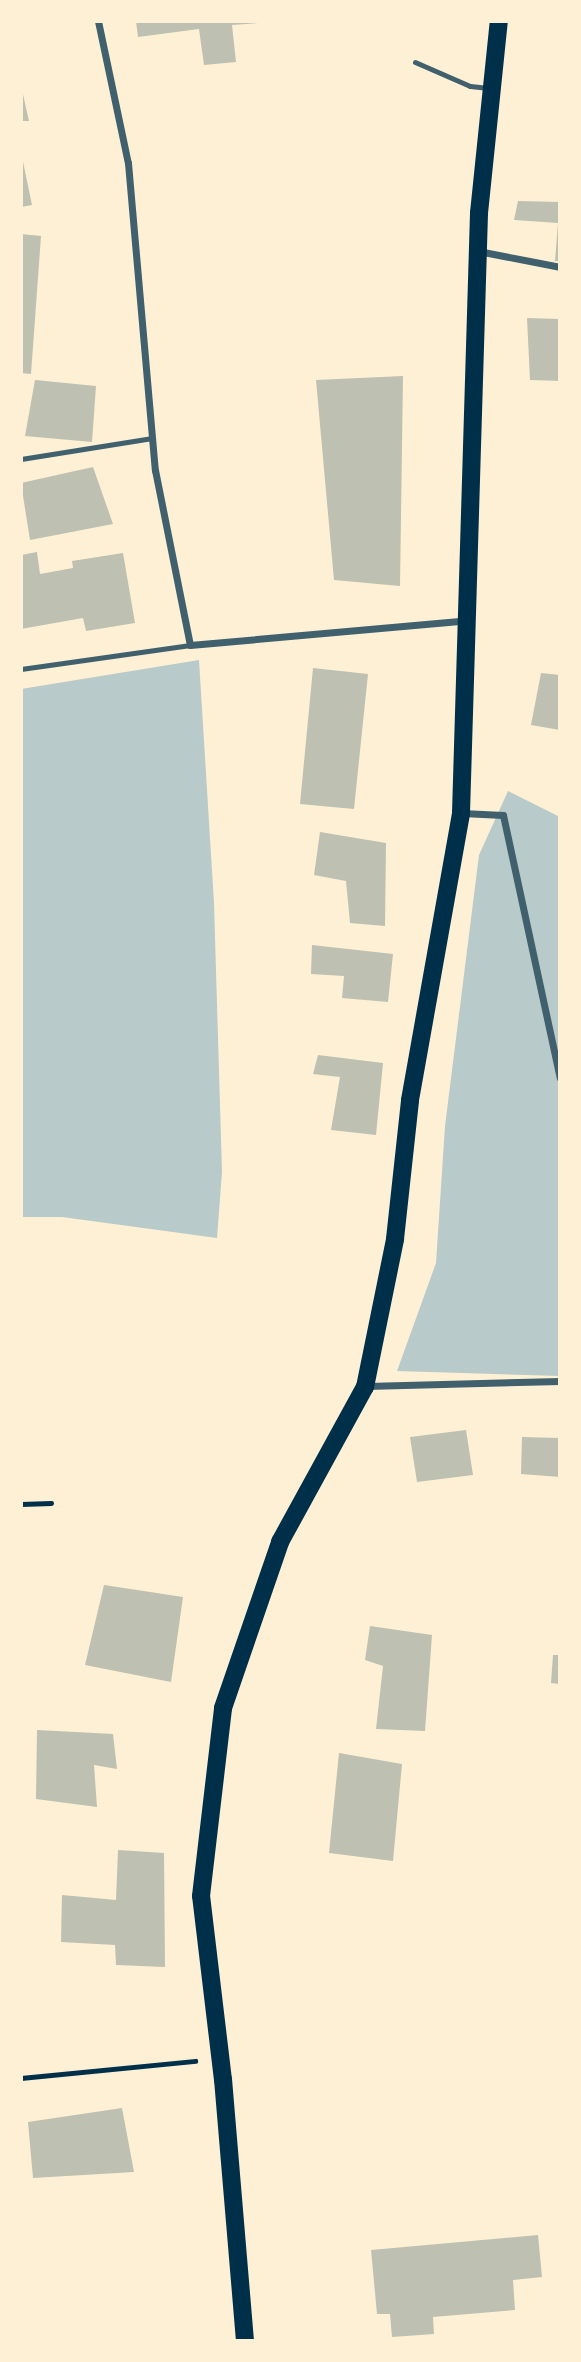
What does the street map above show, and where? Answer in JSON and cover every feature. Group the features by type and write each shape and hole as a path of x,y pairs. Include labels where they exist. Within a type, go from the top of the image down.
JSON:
{"main road":[{"path":"245,2341 220,2058 201,1896 223,1708 280,1542 365,1387 395,1239 410,1100 461,813 477,250 499,21"}],"street":[{"path":"98,21 130,175 152,438 190,645 468,620"},
{"path":"477,250 560,267"},
{"path":"461,813 503,815 560,1078"},
{"path":"365,1387 560,1381"}],"lane":[{"path":"415,62 470,86 492,88"},
{"path":"21,459 152,438"},
{"path":"21,669 190,645"}],"path":[{"path":"21,1504 51,1503"},
{"path":"21,2078 220,2058"}],"shaded area":[{"path":"199,660 214,903 222,1172 217,1238 62,1217 21,1217 21,689"},
{"path":"508,791 560,817 560,1376 397,1371 436,1263 445,1126 479,855"}],"building":[{"path":"136,21 259,23 232,25 236,62 204,65 199,29 138,37"},
{"path":"22,90 29,121 21,121"},
{"path":"21,152 32,205 21,207"},
{"path":"518,201 560,202 560,261 555,261 558,223 514,220"},
{"path":"21,234 41,236 31,374 21,373"},
{"path":"527,318 560,319 560,381 530,380"},
{"path":"403,376 400,586 334,580 316,380"},
{"path":"35,380 96,386 92,442 25,436"},
{"path":"93,467 113,524 30,540 21,483"},
{"path":"37,552 40,574 73,568 72,561 123,553 135,623 86,631 83,618 21,629 21,555"},
{"path":"313,668 368,674 354,809 300,804"},
{"path":"541,673 560,675 560,730 531,725"},
{"path":"320,832 386,843 385,926 350,923 346,881 314,875"},
{"path":"312,945 393,954 388,1002 342,998 344,976 311,974"},
{"path":"318,1055 383,1063 376,1135 331,1130 340,1077 313,1074"},
{"path":"466,1430 473,1475 417,1482 410,1437"},
{"path":"522,1437 560,1438 560,1477 521,1474"},
{"path":"104,1585 183,1597 171,1682 85,1665"},
{"path":"370,1626 432,1635 425,1731 376,1729 383,1666 365,1660"},
{"path":"553,1655 560,1655 560,1684 551,1683"},
{"path":"37,1730 113,1734 117,1769 94,1765 97,1807 36,1799"},
{"path":"339,1753 402,1764 393,1861 329,1853"},
{"path":"118,1850 164,1853 165,1967 116,1965 115,1945 61,1942 62,1895 116,1900"},
{"path":"122,2108 134,2172 33,2178 28,2122"},
{"path":"538,2235 542,2277 513,2280 515,2310 433,2317 434,2334 392,2337 390,2314 377,2314 371,2250"}]}
